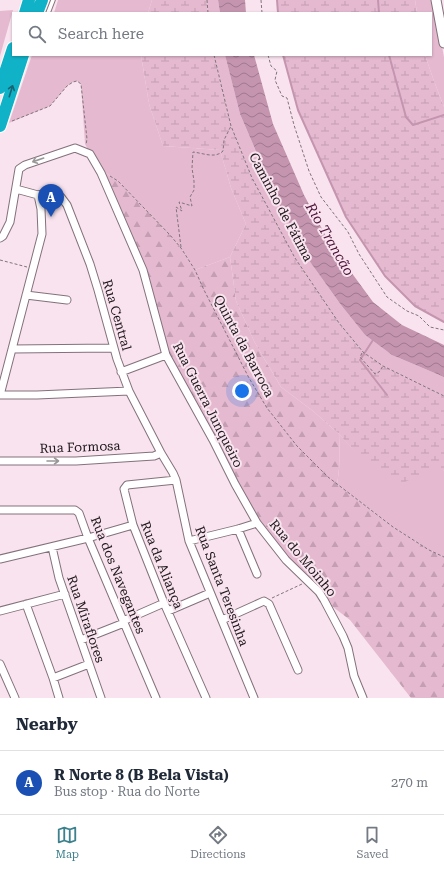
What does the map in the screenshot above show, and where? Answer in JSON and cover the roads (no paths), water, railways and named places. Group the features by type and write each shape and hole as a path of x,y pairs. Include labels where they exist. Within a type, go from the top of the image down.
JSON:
{"highway":[{"path":"25,12 30,0"},
{"path":"37,12 42,0"},
{"path":"0,88 12,51"},
{"path":"4,125 23,56"}],"street":[{"path":"436,0 444,43"},
{"name":"Rua Guerra Junqueiro","path":"16,188 20,169 25,165 76,148 90,154 101,173 142,270 166,355 213,440 235,484 258,523"},
{"path":"0,238 3,236 10,222 16,188"},
{"name":"Rua Central","path":"16,188 38,195 48,193 61,197 67,204 90,264 121,372 129,391 176,480"},
{"path":"38,195 41,209 42,234 0,395 129,391"},
{"path":"26,295 67,300"},
{"path":"12,349 113,348"},
{"path":"121,372 166,355"},
{"name":"Rua Formosa","path":"0,461 76,461 154,456 161,453"},
{"name":"Rua da Aliança","path":"176,480 128,485 124,489 133,525 164,603 206,698"},
{"name":"Rua Santa Teresinha","path":"176,480 189,541 254,698"},
{"name":"Rua dos Navegantes","path":"0,510 75,510 79,513 88,538 156,698"},
{"path":"189,541 258,523"},
{"name":"Rua do Moinho","path":"258,523 286,560 319,592 324,600 348,648 354,676 363,698"},
{"path":"0,559 88,538 133,525"},
{"path":"238,529 257,574"},
{"name":"Rua Miraflores","path":"52,547 59,578 101,698"},
{"path":"168,611 210,593"},
{"path":"0,611 65,594"},
{"path":"222,620 264,601 269,604 298,670"},
{"path":"81,640 164,603"},
{"path":"26,604 59,698"},
{"path":"0,664 15,698"},
{"path":"53,678 89,664"}],"lane":[{"path":"48,12 53,0"}],"water":[{"path":"218,0 245,0 246,12 220,12"},
{"path":"225,56 254,56 273,124 304,195 329,242 373,302 402,325 444,345 444,377 392,355 365,335 341,305 308,259 276,198 240,114"}],"waterway":[{"path":"277,0 278,12"},
{"path":"378,0 379,12"},
{"path":"283,56 298,110 346,217 385,276 415,306 444,322"},
{"path":"389,56 406,117 413,125 444,115"},
{"path":"373,340 360,360 387,395"}],"place":[{"name":"R Norte 8 (B Bela Vista)","path":"51,217"}],"water label":[{"name":"Rio Trancão","path":"330,239"}]}
